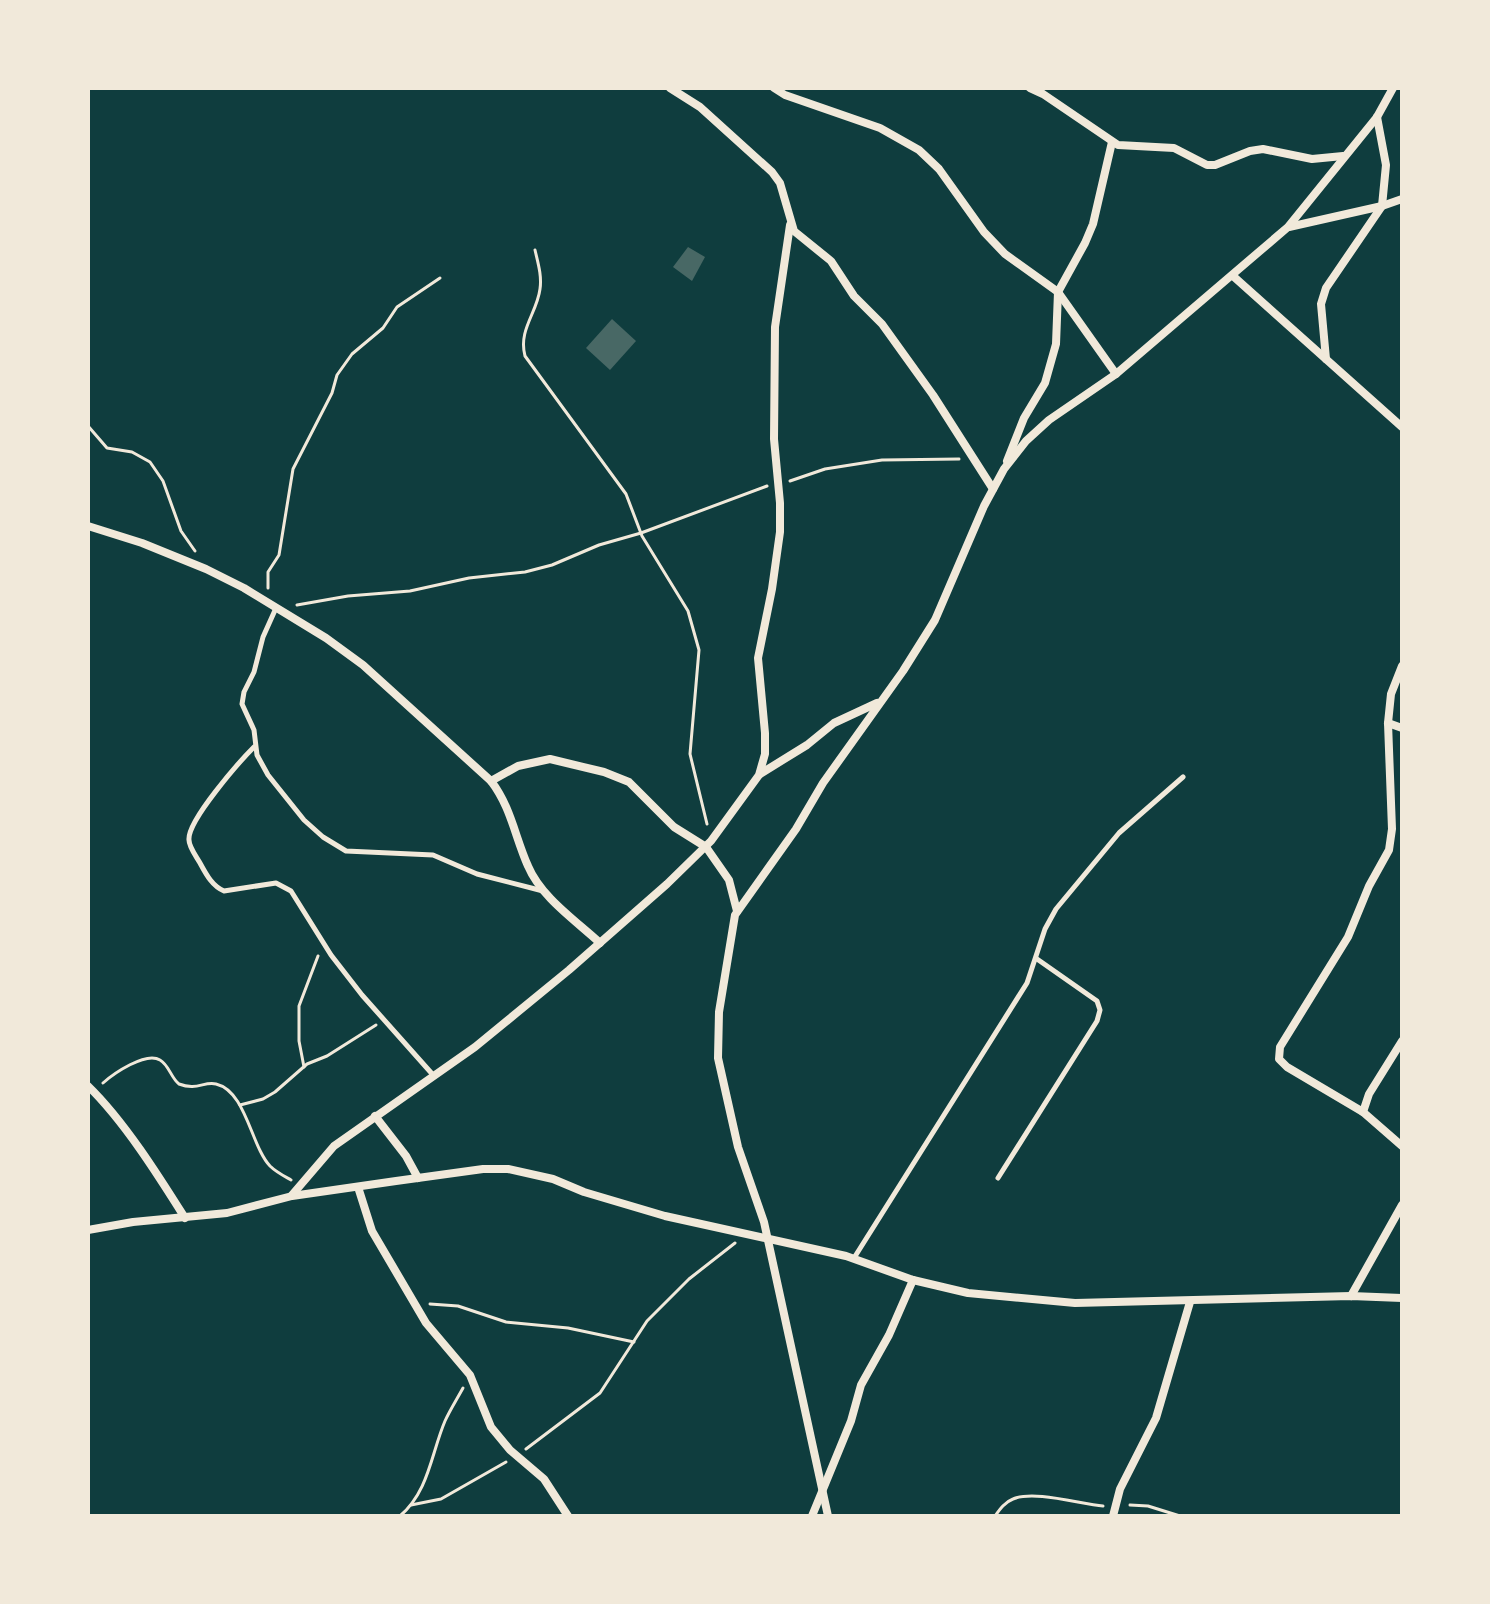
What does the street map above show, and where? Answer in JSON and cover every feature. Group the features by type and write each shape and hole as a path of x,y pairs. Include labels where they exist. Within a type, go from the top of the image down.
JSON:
{"street":[{"path":"292,1196 334,1146 475,1047 600,943 708,844 759,775 765,754 765,733 758,658 777,553 780,518 774,439 775,327 790,225 780,183 772,172 700,107 670,88"},
{"path":"774,88 785,95 880,128 919,150 939,169 984,232 1005,254 1058,292 1116,374"},
{"path":"1030,88 1124,147 1174,148 1207,165 1263,149 1312,159 1343,156"},
{"path":"1004,469 1026,441 1049,420 1116,374 1288,227 1377,117 1393,88"},
{"path":"1326,359 1321,304 1326,288 1382,206 1386,165 1377,117"},
{"path":"828,1516 768,1238 738,1147 718,1058 719,1012 732,922 935,620 1024,418 1045,383 1056,344 1058,292 1093,224 1112,142"},
{"path":"1288,227 1402,199"},
{"path":"790,225 799,237 831,261 854,296 882,324 933,395 993,489"},
{"path":"1233,276 1402,427"},
{"path":"88,526 206,569 326,638 363,665 491,781 502,796 528,866 544,891 600,943"},
{"path":"1402,666 1391,694 1388,723 1392,829 1389,850 1369,886 1348,937 1280,1047 1279,1059 1287,1067 1363,1112 1402,1146"},
{"path":"759,775 807,745 834,723 879,702"},
{"path":"1388,723 1402,728"},
{"path":"491,781 518,766 550,759 604,772 629,782 674,827 708,844 729,880 737,911"},
{"path":"1363,1112 1369,1094 1402,1041"},
{"path":"91,1089 164,1184 185,1218"},
{"path":"375,1116 406,1156 418,1178"},
{"path":"88,1230 133,1222 227,1213 292,1196 418,1178 483,1169 519,1170 665,1216 854,1258 913,1280 968,1293 1075,1303 1351,1296 1402,1298"},
{"path":"358,1187 372,1231 435,1337 470,1375 491,1427 516,1455 544,1479 568,1516"},
{"path":"1351,1296 1402,1205"},
{"path":"812,1516 846,1434 865,1376 889,1335 913,1280"},
{"path":"1114,1511 1120,1489 1156,1418 1190,1302"}],"lane":[{"path":"275,607 242,700 254,730 257,755 268,775 304,820 340,848 368,854 433,855 477,874 544,891"},
{"path":"255,746 225,777 190,830 189,842 203,869 219,890 233,891 276,883 291,891 319,937 362,995 434,1076"},
{"path":"854,1258 1013,1006 1037,959 1045,929 1056,909 1119,833 1183,777"},
{"path":"998,1178 1097,1021 1100,1010 1097,1001 1037,959"}],"path":[{"path":"535,250 540,288 522,345 529,366 559,399 626,494 641,533 688,611 699,650 690,754 708,844"},
{"path":"440,278 397,307 383,328 352,354 337,375 332,393 293,469 279,555 267,576 275,607 410,591 469,578 525,572 641,533 740,494 825,469 882,460 975,461"},
{"path":"88,426 102,445 111,450 132,452 145,458 156,469 181,531 206,569"},
{"path":"304,1067 299,1041 299,1006 318,958 319,937"},
{"path":"240,1105 275,1092 304,1067 385,1020"},
{"path":"91,1089 128,1066 154,1058 160,1060 179,1084 197,1088 213,1083 240,1105 269,1165 285,1177 302,1184"},
{"path":"411,1505 441,1499 516,1455 600,1393 647,1321 689,1279 747,1233"},
{"path":"411,1298 440,1306 464,1308 506,1322 568,1328 634,1342"},
{"path":"400,1516 411,1505 426,1478 445,1422 470,1375"},
{"path":"995,1516 1011,1499 1019,1497 1114,1511 1148,1506 1180,1516"}],"building":[{"path":"688,247 705,257 692,281 673,267"},
{"path":"612,319 636,341 610,370 586,348"}]}
